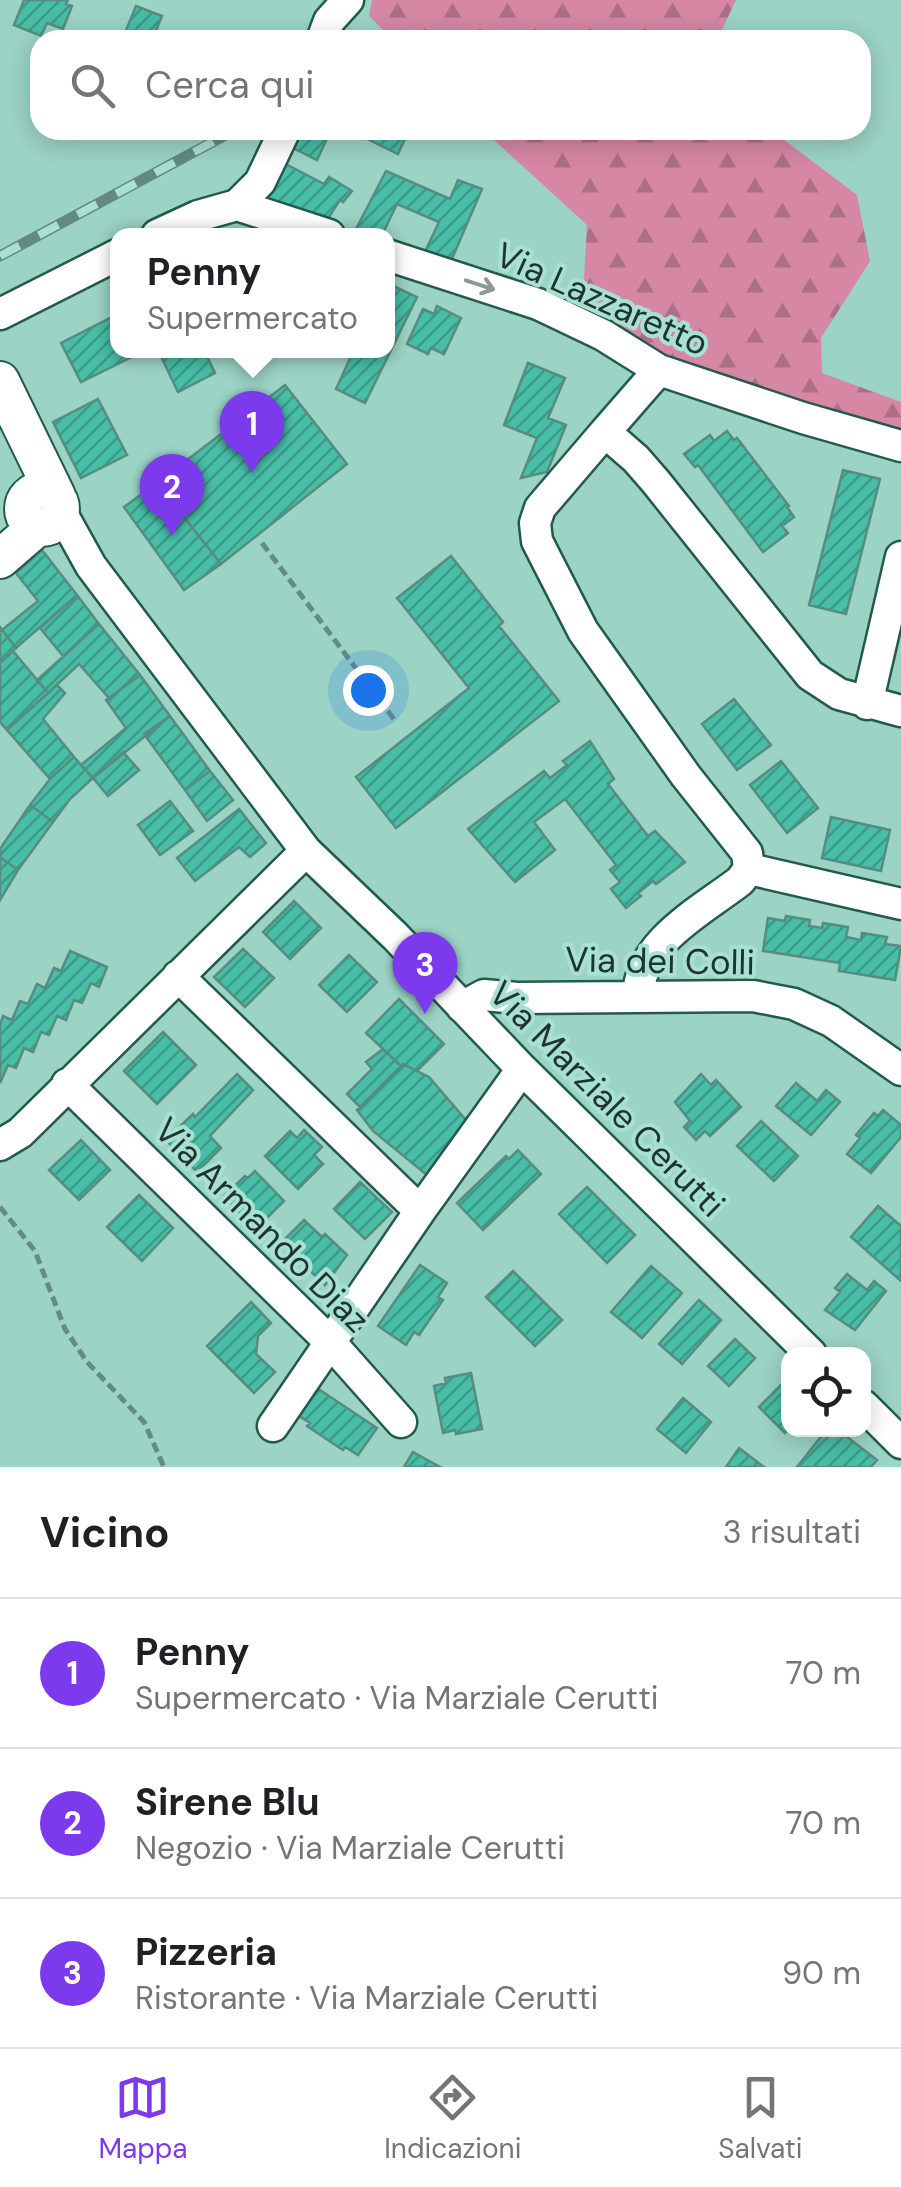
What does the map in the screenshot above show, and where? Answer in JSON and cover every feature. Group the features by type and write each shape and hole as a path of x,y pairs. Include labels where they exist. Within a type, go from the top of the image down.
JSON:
{"main road":[{"path":"6,394 42,512"},
{"path":"0,550 42,512"},
{"path":"0,559 42,512"}],"street":[{"path":"326,30 348,0"},
{"path":"173,228 237,205 260,182 280,140"},
{"path":"237,205 305,228"},
{"name":"Via Lazzaretto","path":"395,258 538,304 603,335 659,370 901,446"},
{"path":"0,314 110,259"},
{"path":"638,997 639,977 646,960 669,936 740,881 749,869 747,854 582,630 538,541 535,523 540,508 659,370"},
{"path":"605,432 656,482 810,675 839,694 901,712"},
{"name":"Via Marziale Cerutti","path":"42,512 91,566 306,851 805,1347"},
{"path":"868,704 901,557"},
{"path":"0,1145 20,1133 306,851"},
{"path":"749,869 901,904"},
{"path":"178,976 420,1211"},
{"name":"Via dei Colli","path":"462,1007 484,995 753,996 794,1004 831,1021 901,1070"},
{"path":"273,1426 522,1069"},
{"name":"Via Armando Diaz","path":"67,1084 330,1342 401,1422"},
{"path":"871,1413 901,1443"}],"path":[{"path":"262,543 396,722"},
{"path":"0,1208 35,1251 65,1329 87,1362 144,1422 164,1467"}],"green space":[{"path":"372,0 736,0 722,30 383,30 369,16"},
{"path":"494,140 784,140 857,195 870,261 821,338 822,373 901,402 901,435 678,364 582,313 587,225"}],"building":[{"path":"24,0 68,0 66,4 72,6 63,29 47,23 44,30 30,32 14,25"},
{"path":"136,6 162,16 156,30 126,30"},
{"path":"292,140 326,140 317,160 289,146"},
{"path":"369,140 404,140 398,154"},
{"path":"280,161 324,184 329,177 352,191 343,202 340,200 323,226 259,204"},
{"path":"386,171 450,199 458,180 482,189 448,268 422,258 439,222 397,204 385,228 357,228"},
{"path":"395,287 417,297 395,342"},
{"path":"437,306 461,318 444,354 431,348 428,354 407,344 423,309 434,314"},
{"path":"110,318 110,358 130,358 81,382 61,343"},
{"path":"162,358 208,358 215,373 178,392"},
{"path":"350,358 387,358 365,403 336,389"},
{"path":"528,363 565,378 548,418 566,425 547,472 521,478 537,438 504,425"},
{"path":"285,385 347,464 221,564 157,483"},
{"path":"98,399 127,455 81,478 53,422"},
{"path":"727,431 734,440 737,438 794,517 782,526 788,533 763,552 698,465 695,467 684,454 710,435 714,441"},
{"path":"843,470 880,479 846,614 809,605"},
{"path":"157,483 221,564 184,590 124,507"},
{"path":"42,550 77,595 16,648 2,630 38,601 16,573"},
{"path":"451,556 503,622 499,626 559,701 396,828 356,777 469,688 397,598"},
{"path":"77,595 99,624 63,656 40,628"},
{"path":"99,624 140,675 109,698 79,664 48,693 37,680"},
{"path":"0,627 16,648 0,663"},
{"path":"13,651 48,693 7,730 0,722 0,663"},
{"path":"140,675 170,716 93,778 81,765 126,728 106,700"},
{"path":"57,685 65,693 43,719 74,757 50,779 7,730"},
{"path":"734,699 771,745 737,770 702,724"},
{"path":"170,716 210,771 185,790 144,734"},
{"path":"590,741 614,779 608,784 648,836 655,831 685,862 656,884 653,881 626,908 611,889 620,882 610,870 616,865 565,799 534,822 555,850 515,882 468,829 544,771 550,778 567,765 563,761"},
{"path":"123,752 139,770 108,796 93,778"},
{"path":"74,757 93,778 53,822 30,805"},
{"path":"781,761 818,808 787,833 750,785"},
{"path":"210,771 233,800 207,821 185,790"},
{"path":"170,801 193,831 160,855 138,825"},
{"path":"30,805 53,822 18,870 0,857 0,849"},
{"path":"239,809 266,843 250,857 239,847 195,881 177,858"},
{"path":"831,817 890,830 881,871 822,858"},
{"path":"0,857 18,870 0,900"},
{"path":"294,901 321,928 290,959 263,932"},
{"path":"786,916 810,920 809,926 822,928 823,923 848,927 846,937 861,940 862,933 887,937 885,944 901,946 895,980 839,971 840,963 763,951 768,918 785,921"},
{"path":"243,949 274,978 245,1007 214,977"},
{"path":"70,951 107,967 99,987 91,983 82,1003 74,1000 66,1020 57,1016 49,1035 41,1032 33,1052 24,1048 16,1068 8,1065 0,1083 3,1016 12,1020 20,1001 28,1004 37,984 45,988 54,968 61,971"},
{"path":"349,955 377,982 347,1012 319,985"},
{"path":"399,999 444,1044 417,1071 401,1066 366,1033"},
{"path":"163,1032 196,1065 157,1104 124,1071"},
{"path":"383,1049 401,1066 360,1107 347,1094 372,1069 366,1062"},
{"path":"403,1064 429,1077 466,1120 428,1176 373,1131 357,1110"},
{"path":"237,1074 253,1090 210,1136 221,1148 197,1172 166,1140"},
{"path":"701,1074 711,1085 716,1080 741,1107 710,1136 705,1131 696,1140 684,1127 690,1121 675,1102"},
{"path":"796,1083 817,1101 826,1090 840,1102 811,1135 776,1106"},
{"path":"883,1110 901,1125 901,1137 871,1173 847,1154 874,1113 878,1116"},
{"path":"761,1121 798,1156 774,1181 737,1146"},
{"path":"304,1130 322,1147 314,1155 323,1164 298,1189 265,1156 290,1131 297,1138"},
{"path":"81,1140 110,1170 79,1200 49,1170"},
{"path":"518,1150 541,1174 483,1230 457,1203 506,1156 509,1159"},
{"path":"255,1171 284,1201 262,1223 255,1216 248,1222 224,1196"},
{"path":"360,1182 392,1212 365,1239 334,1209"},
{"path":"587,1187 635,1235 607,1263 559,1214"},
{"path":"139,1195 173,1228 142,1261 107,1227"},
{"path":"878,1206 901,1226 901,1281 851,1237"},
{"path":"304,1220 347,1255 325,1285 281,1243"},
{"path":"420,1265 447,1283 438,1297 443,1300 419,1335 414,1332 406,1345 378,1326"},
{"path":"651,1266 682,1293 642,1338 611,1312"},
{"path":"513,1271 562,1320 535,1346 486,1297"},
{"path":"847,1274 867,1290 874,1281 886,1291 855,1330 825,1310 840,1292 835,1288"},
{"path":"699,1300 721,1320 682,1364 659,1344"},
{"path":"251,1302 271,1323 258,1336 256,1354 275,1372 254,1393 207,1346"},
{"path":"735,1339 755,1358 729,1386 708,1366"},
{"path":"471,1373 482,1429 443,1433 434,1386 446,1383 445,1378"},
{"path":"781,1385 781,1429 759,1407"},
{"path":"317,1388 377,1428 358,1455 345,1447 343,1450 307,1426 310,1423 299,1416"},
{"path":"683,1398 711,1422 686,1453 657,1429"},
{"path":"821,1437 847,1437 877,1460 871,1467 797,1467"},
{"path":"739,1448 764,1467 726,1467"},
{"path":"413,1452 440,1467 404,1467"}],"railway":[{"path":"0,256 216,140"}],"place":[{"name":"Penny","path":"252,473"},
{"name":"Sirene Blu","path":"172,536"},
{"name":"Pizzeria","path":"425,1014"}]}
